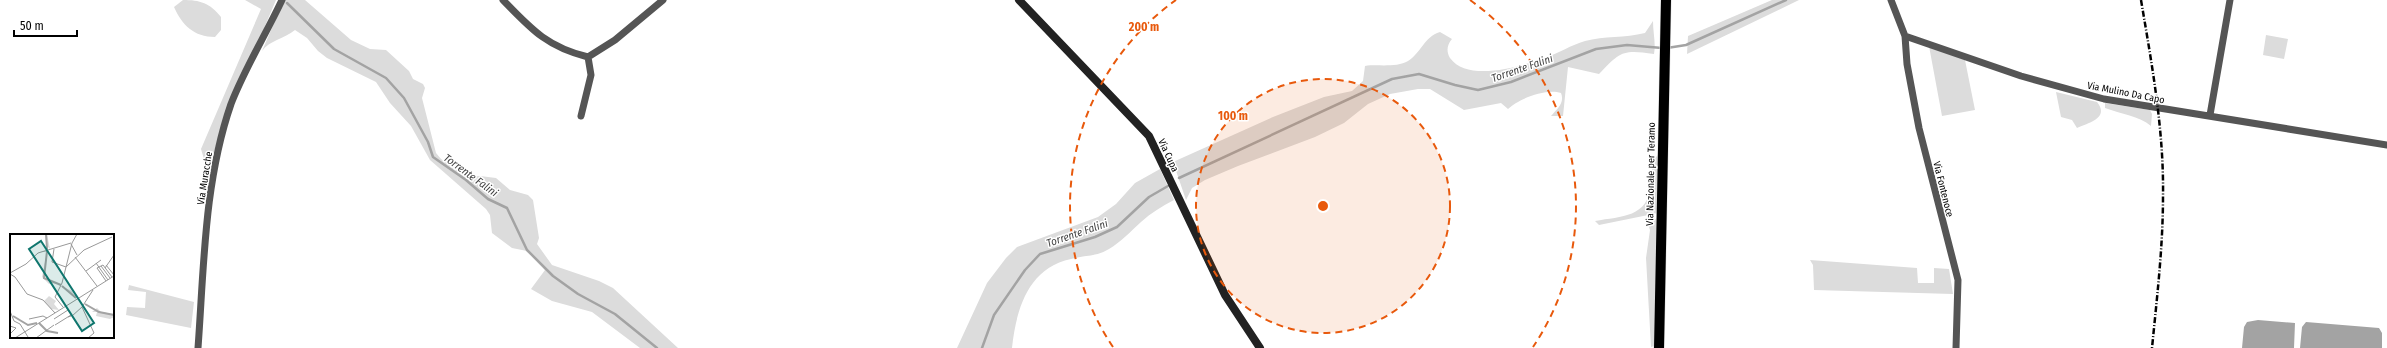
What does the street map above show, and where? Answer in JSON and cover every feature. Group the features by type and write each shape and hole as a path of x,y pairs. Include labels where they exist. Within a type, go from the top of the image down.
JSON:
{"main road":[{"name":"Via Nazionale per Teramo","path":"1659,348 1666,0"}],"street":[{"name":"Via Muracche","path":"198,348 207,228 215,162 232,104 282,0"},
{"path":"503,0 545,40 567,52 588,57 615,40 663,0"},
{"name":"Via Cupa","path":"1019,0 1149,136 1224,295 1260,348"},
{"path":"1891,0 1905,36"},
{"path":"2210,115 2230,0"},
{"name":"Via Mulino Da Capo","path":"1905,36 2055,87 2104,99 2210,115 2361,142 2387,145"},
{"name":"Via Fontenoce","path":"1905,36 1907,64 1919,128 1958,280 1956,348"},
{"path":"581,116 591,76 588,57"}],"shaded area":[{"path":"183,0 204,3 209,5 217,12 221,17 221,30 215,37 201,35 190,29 185,24 174,7"},
{"path":"245,0 276,0 221,130 209,167 204,159 201,149 261,9"},
{"path":"284,0 305,0 351,40 370,49 386,50 409,71 413,79 423,84 425,88 422,98 436,153 441,159 468,177 480,176 496,178 510,190 528,195 533,200 539,238 537,244 552,265 599,281 613,288 678,348 640,348 592,312 552,301 531,289 545,270 527,251 512,248 492,233 490,215 486,209 430,160 411,126 390,103 376,82 327,58 318,51 307,38 295,30 269,44 262,51"},
{"path":"1772,0 1799,0 1687,54 1688,36"},
{"path":"1653,21 1655,46 1654,54 1628,52 1622,54 1612,61 1599,74 1568,67 1563,116 1551,116 1560,106 1562,100 1561,93 1548,92 1533,95 1525,98 1508,109 1501,103 1464,110 1430,89 1418,89 1390,94 1368,104 1344,123 1315,137 1205,180 1192,188 1186,200 1173,162 1273,117 1324,97 1352,91 1363,81 1365,66 1393,65 1408,61 1416,54 1426,41 1440,32 1452,39 1449,44 1448,53 1450,58 1458,66 1469,70 1482,71 1523,65 1545,58 1585,41 1645,33"},
{"path":"2266,35 2288,39 2284,59 2263,55"},
{"path":"1929,46 1965,60 1975,110 1942,116"},
{"path":"2056,92 2097,102 2101,112 2099,116 2092,122 2077,128 2072,120 2061,117"},
{"path":"2105,103 2150,110 2152,114 2151,126 2135,117 2105,108"},
{"path":"1658,155 1658,213 1599,225 1595,221 1624,216 1639,209 1645,203 1649,195 1651,184 1651,162"},
{"path":"1160,169 1174,200 1161,207 1141,222 1122,240 1104,252 1056,264 1044,271 1034,281 1021,306 1012,348 957,348 987,283 1006,258 1017,247 1098,217 1116,204 1135,183"},
{"path":"1657,219 1654,346 1651,347 1646,258 1650,230 1647,221"},
{"path":"1810,260 1917,268 1918,283 1934,283 1934,268 1949,269 1953,294 1814,290 1813,265"},
{"path":"129,285 194,302 191,328 126,315 127,307 145,308 146,292 128,290"},
{"path":"2258,320 2295,323 2294,348 2242,348 2244,327 2247,322"},
{"path":"2306,322 2379,328 2382,333 2382,348 2300,348 2302,327"}],"waterway":[{"name":"Torrente Falini","path":"1667,48 1686,45 1786,0"},
{"name":"Torrente Falini","path":"287,3 334,49 386,78 404,98 428,142 433,157 466,180 488,199 507,208 527,250 553,276 578,294 615,314 657,348"},
{"name":"Torrente Falini","path":"1179,178 1392,79 1419,74 1478,90 1511,82 1596,49 1627,45 1662,48"},
{"name":"Torrente Falini","path":"982,348 994,315 1025,270 1040,254 1095,237 1117,227 1149,197 1168,186"}],"railway":[{"path":"2141,0 2156,98 2162,147 2163,172 2161,253 2152,348"}]}
